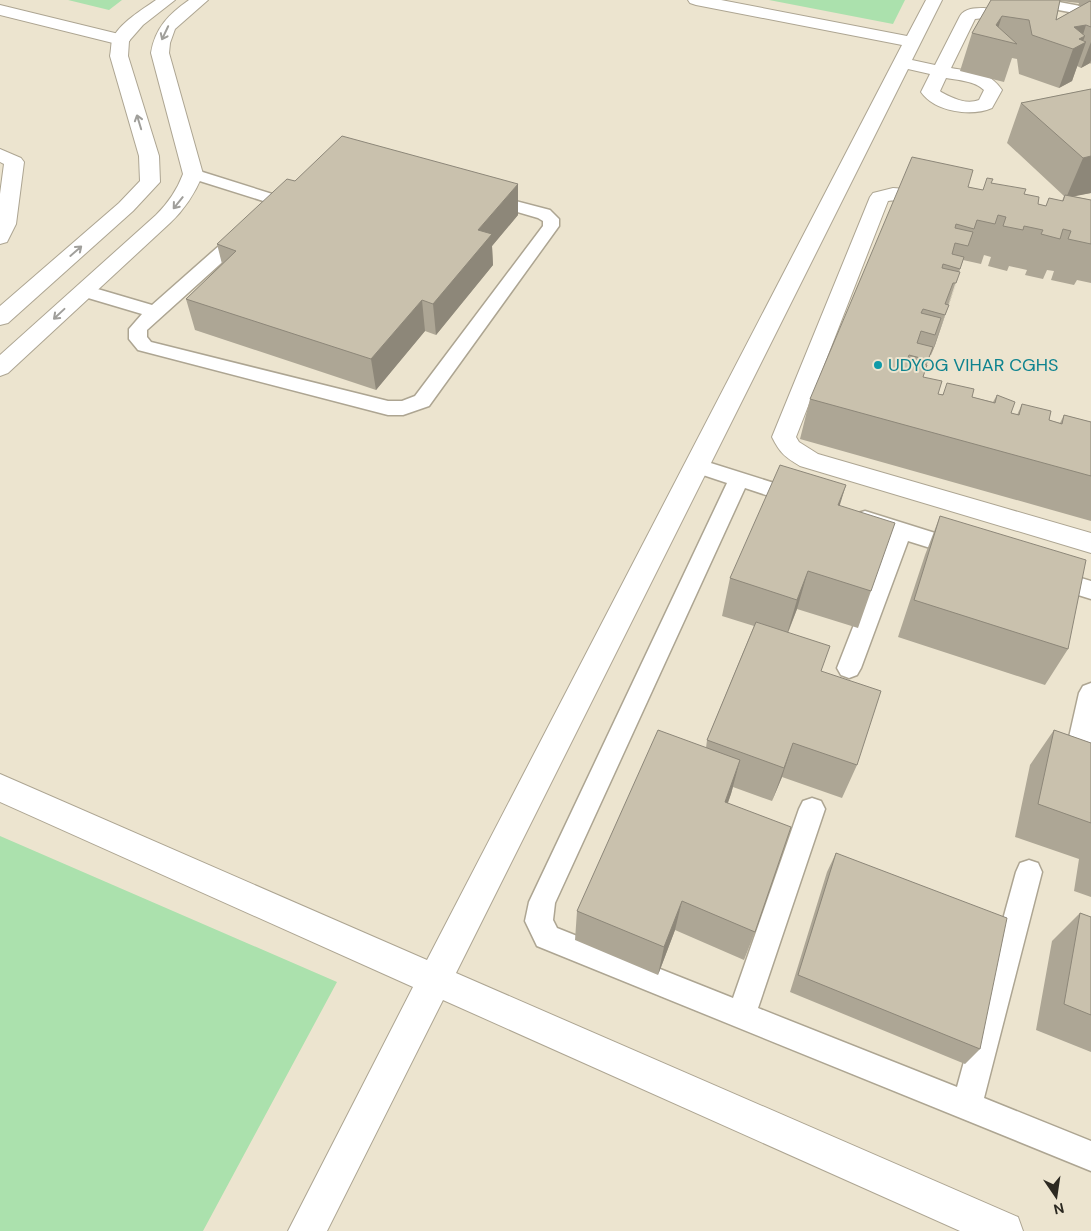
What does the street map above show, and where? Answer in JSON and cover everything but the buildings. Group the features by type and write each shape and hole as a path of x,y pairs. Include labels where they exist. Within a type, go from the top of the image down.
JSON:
{"street":[{"path":"0,318 126,208 150,182 149,156 119,56 121,40 137,21 167,0"},
{"path":"0,368 176,206 186,192 193,174 160,53 161,42 168,25 200,0"},
{"path":"696,0 907,53 939,72 968,16 974,13 1091,34"},
{"path":"307,1231 934,0"},
{"path":"0,10 121,40"},
{"path":"0,28 21,15"},
{"path":"0,154 14,162 6,224 0,238"},
{"path":"950,206 899,194 888,194 880,197 784,437 790,448 809,460 1091,543"},
{"path":"0,788 1004,1231"}],"lane":[{"path":"1026,0 1091,12"},
{"path":"193,174 285,196 155,312 138,329 138,338 145,346 388,408 409,406 422,401 551,226 551,220 544,214 476,195"},
{"path":"84,291 155,312"},
{"path":"698,466 820,505"},
{"path":"739,479 542,902 538,922 546,936 1091,1156"},
{"path":"847,514 977,555"},
{"path":"849,668 901,531"},
{"path":"1034,572 1091,590"},
{"path":"1077,755 1091,693"},
{"path":"741,1015 812,809"},
{"path":"967,1106 1029,872"}],"green space":[{"path":"68,0 122,0 109,10"},
{"path":"769,0 905,0 893,24"},
{"path":"0,836 337,982 203,1231 0,1231"}],"place":[{"name":"UDYOG VIHAR CGHS","path":"878,365"}]}
